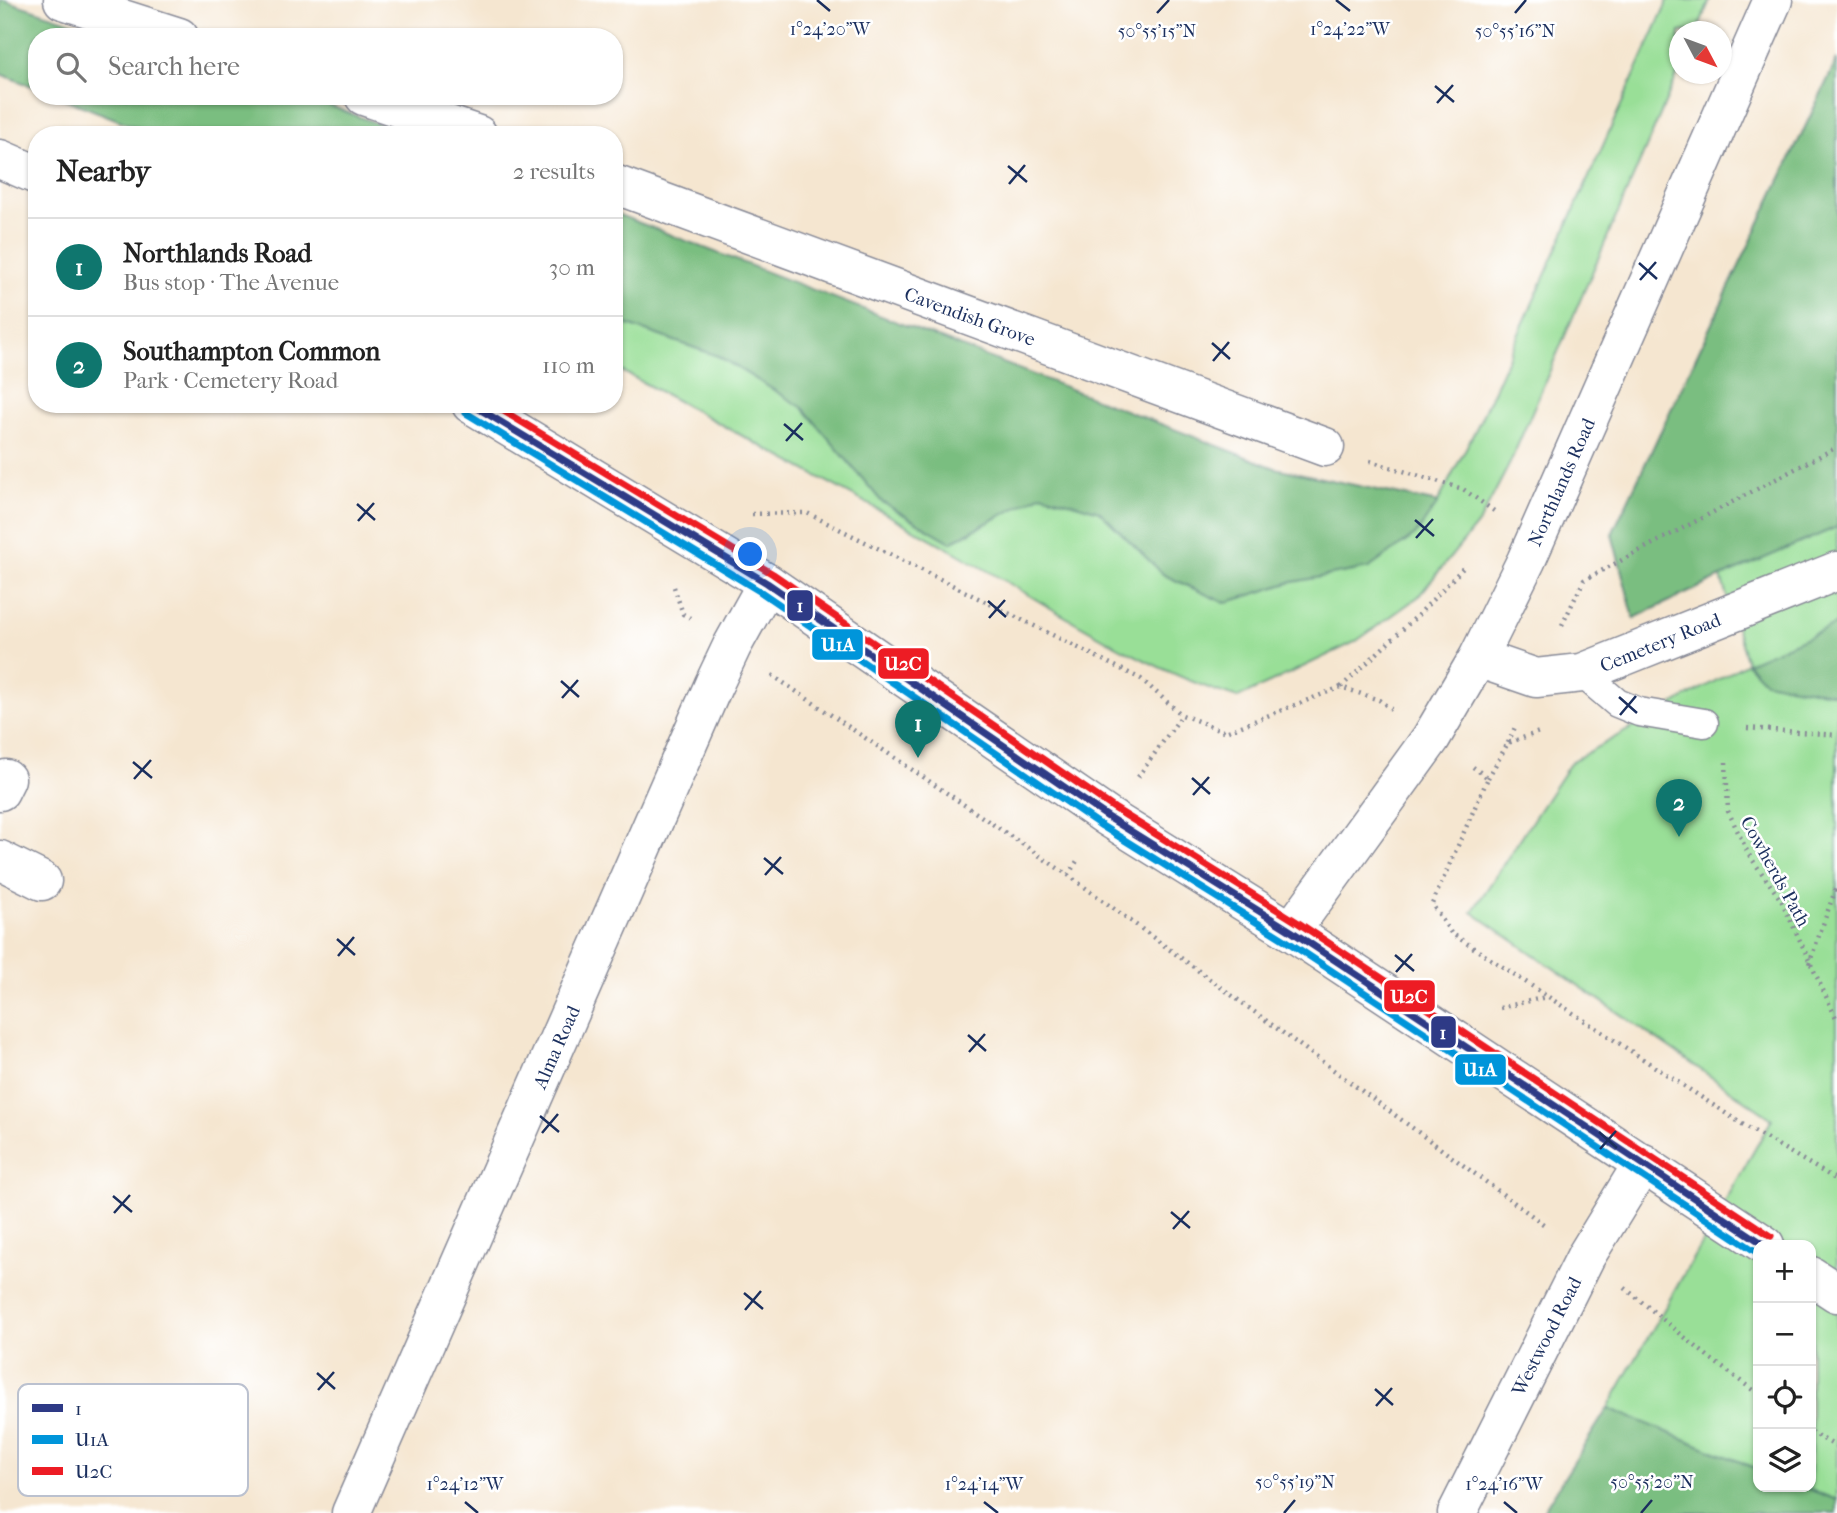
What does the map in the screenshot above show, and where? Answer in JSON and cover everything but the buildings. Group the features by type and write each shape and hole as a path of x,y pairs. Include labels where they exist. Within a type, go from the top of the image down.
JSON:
{"street":[{"path":"63,0 152,28"},
{"name":"Northlands Road","path":"1291,931 1431,738 1478,658 1526,561 1773,0"},
{"path":"390,105 452,126"},
{"path":"0,159 28,171"},
{"name":"Cavendish Grove","path":"623,187 1325,447"},
{"path":"486,413 767,583 1108,817 1291,931 1758,1240"},
{"name":"Cemetery Road","path":"1478,658 1536,678 1582,673 1837,571"},
{"name":"Alma Road","path":"351,1513 714,684 767,583"},
{"path":"0,860 42,881"},
{"name":"Westwood Road","path":"1457,1513 1586,1256 1643,1163"},
{"path":"1816,1279 1837,1293"}],"lane":[{"path":"1582,673 1617,703 1639,712 1704,723"}],"path":[{"path":"1325,447 1463,489 1500,515"},
{"path":"1584,580 1837,447"},
{"path":"743,514 807,513 1141,678 1182,715 1226,732 1341,687 1416,617 1472,559"},
{"path":"672,581 683,614"},
{"path":"1341,687 1379,700"},
{"path":"799,694 1068,875 1540,1222"},
{"path":"1146,766 1182,715"},
{"path":"1738,727 1837,735"},
{"path":"1544,730 1508,743 1488,778 1433,904 1451,933 1742,1124 1837,1180"},
{"name":"Cowherds Path","path":"1726,750 1728,811 1749,855 1781,900 1837,1020"},
{"path":"1470,765 1488,778"},
{"path":"1068,875 1077,860"},
{"path":"1809,964 1837,885"},
{"path":"1640,1300 1753,1390"},
{"path":"1816,1435 1837,1447"}],"green space":[{"path":"0,0 90,28 28,28 28,85 0,74"},
{"path":"1668,0 1710,0 1701,21 1669,21 1669,84 1673,84 1510,463 1480,521 1418,597 1355,642 1238,698 1201,685 1131,653 917,531 623,372 623,323 718,356 804,408 882,502 951,542 1042,494 1099,510 1164,575 1225,603 1288,583 1415,535 1438,502 1479,423"},
{"path":"1837,60 1837,1513 1542,1513 1608,1408 1772,1119 1472,912 1571,762 1747,663 1721,577 1634,618 1612,534"},
{"path":"1837,60 1837,527 1634,618 1612,534"},
{"path":"80,105 328,105 384,126 133,126"},
{"path":"623,216 1275,468 1438,503 1415,535 1369,568 1288,583 1225,603 1164,575 1099,511 1042,494 951,542 882,502 803,408 718,356 623,323"},
{"path":"1837,624 1837,694 1765,682 1747,663"},
{"path":"1608,1408 1753,1467 1753,1492 1816,1492 1837,1500 1837,1513 1542,1513"}],"transit line":[{"name":"U1A","path":"466,413 761,592 1102,826 1285,940 1753,1250"},
{"name":"1","path":"486,413 767,583 1108,817 1291,931 1757,1240"},
{"name":"U2C","path":"507,413 773,574 1114,808 1297,922 1771,1236"}],"place":[{"name":"Northlands Road","path":"918,758"},
{"name":"Southampton Common","path":"1679,837"}]}
